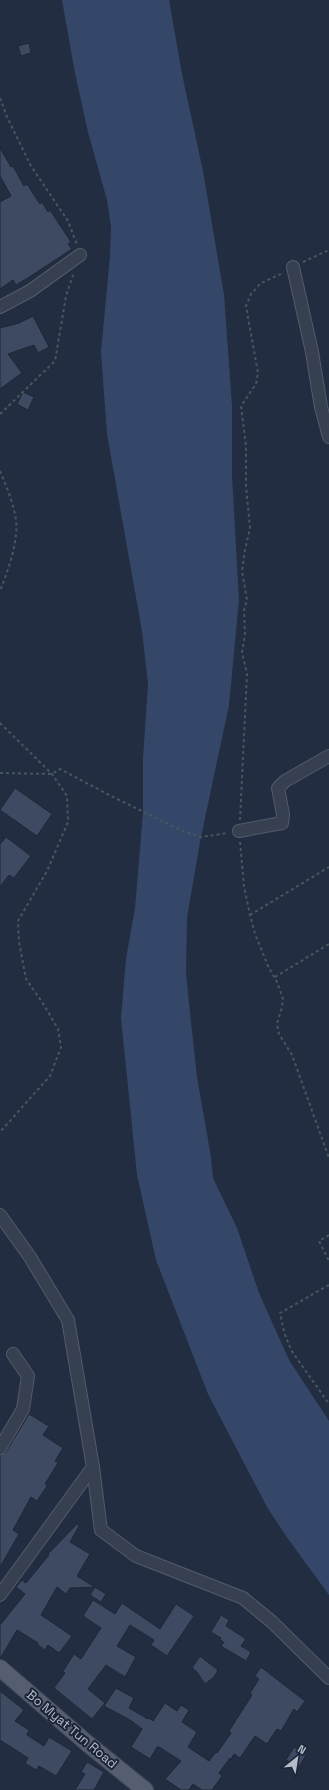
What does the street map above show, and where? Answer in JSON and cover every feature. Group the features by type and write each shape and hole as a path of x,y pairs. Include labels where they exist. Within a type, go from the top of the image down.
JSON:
{"main road":[{"name":"Bo Myat Tun Road","path":"0,1668 88,1744 145,1790"}],"street":[{"path":"0,307 30,291 80,256"},
{"path":"293,267 311,344 321,407 329,437"},
{"path":"239,831 282,823 283,814 278,788 284,781 329,756"},
{"path":"0,1215 30,1257 68,1320 101,1530 136,1556 244,1598 272,1622 329,1678"},
{"path":"0,1448 23,1408 28,1376 12,1354"},
{"path":"0,1595 92,1467"}],"path":[{"path":"0,98 7,117 31,166 58,209 68,221 80,256 66,296 56,361 0,414"},
{"path":"329,250 261,283 251,294 246,306 258,374 256,384 242,406 246,446 246,486 250,528 242,571 247,600 244,610 245,635 242,652 247,674 239,831 244,886 250,915 260,946 275,977 283,999 277,1024 279,1034 292,1055 329,1158"},
{"path":"0,471 12,500 17,532 9,565 0,591"},
{"path":"0,723 52,774 67,796 68,822 48,871 18,921 19,942 26,979 58,1029 61,1046 50,1076 0,1132"},
{"path":"0,773 52,774 60,769 168,825 201,837 239,831"},
{"path":"250,915 329,867"},
{"path":"275,977 329,944"},
{"path":"329,1235 318,1241 329,1261"},
{"path":"329,1285 280,1313 284,1332 291,1350 329,1404"}],"water":[{"path":"62,0 169,0 182,74 203,171 224,295 232,406 232,475 239,600 229,705 201,837 187,917 186,972 197,1077 211,1157 213,1178 237,1228 259,1293 289,1360 329,1421 329,1595 267,1507 208,1394 156,1260 137,1175 121,1018 126,959 135,908 143,812 143,759 148,684 142,631 107,434 101,352 110,256 111,227 107,200 88,132 75,73"}],"building":[{"path":"29,43 31,53 21,56 18,46"},
{"path":"0,148 11,167 13,166 24,186 27,184 40,204 42,202 48,212 50,210 71,242 68,244 72,249 16,285 13,280 0,289 0,202 11,196 0,176"},
{"path":"33,316 49,347 38,353 34,345 8,354 22,373 0,389 0,328 19,323"},
{"path":"23,392 34,397 28,410 17,404"},
{"path":"15,788 52,814 37,836 0,810"},
{"path":"6,837 31,856 14,878 9,875 0,887 0,844"},
{"path":"29,1414 49,1426 43,1435 63,1448 55,1461 58,1463 45,1484 47,1486 37,1501 31,1497 13,1530 19,1534 0,1567 0,1455 6,1452"},
{"path":"77,1524 79,1526 70,1542 90,1554 77,1576 95,1587 70,1588 66,1594 57,1587 41,1615 72,1636 59,1653 48,1645 45,1650 37,1644 38,1643 17,1630 0,1659 0,1625 25,1594 16,1587 22,1580 26,1583 49,1555 48,1554"},
{"path":"95,1587 106,1594 101,1602 90,1595"},
{"path":"93,1600 115,1614 122,1603 160,1629 176,1604 194,1616 167,1656 151,1645 154,1640 130,1625 117,1646 136,1657 125,1677 106,1665 88,1689 105,1703 92,1719 54,1688 65,1673 63,1671 74,1654 81,1659 101,1628 83,1616"},
{"path":"221,1615 229,1620 226,1626 246,1639 241,1646 251,1652 246,1661 221,1646 224,1642 220,1640 221,1638 211,1632"},
{"path":"200,1656 218,1670 214,1677 205,1684 197,1672 192,1668"},
{"path":"261,1667 305,1701 297,1712 294,1709 281,1731 277,1729 267,1744 255,1736 240,1758 234,1754 219,1773 222,1776 212,1790 202,1790 193,1784 189,1790 181,1790 165,1779 181,1761 159,1747 157,1747 150,1759 131,1747 142,1729 130,1720 104,1706 116,1688 134,1698 129,1708 153,1721 165,1703 177,1711 181,1705 189,1710 182,1722 197,1732 188,1747 209,1761 216,1752 217,1753 231,1733 229,1731 252,1695 250,1693 259,1679 255,1676"},
{"path":"0,1691 24,1710 15,1721 29,1730 27,1735 44,1746 49,1737 72,1751 56,1776 39,1766 36,1770 25,1763 28,1758 0,1740"},
{"path":"294,1747 306,1755 298,1768 286,1760"},
{"path":"87,1762 104,1772 94,1790 75,1790 85,1774 81,1772"}]}
